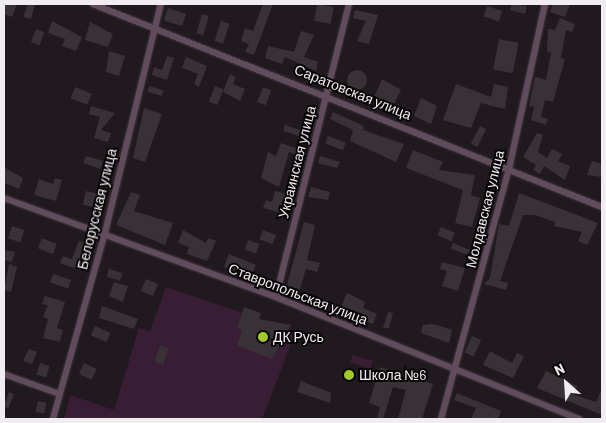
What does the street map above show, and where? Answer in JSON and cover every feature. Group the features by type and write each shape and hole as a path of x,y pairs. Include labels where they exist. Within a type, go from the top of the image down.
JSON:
{"street":[{"name":"Саратовская улица","path":"93,4 327,94 602,206"},
{"name":"Белорусская улица","path":"53,419 105,233 161,4"},
{"name":"Украинская улица","path":"276,297 349,4"},
{"name":"Молдавская улица","path":"441,419 456,371 509,168 545,4"},
{"name":"Ставропольская улица","path":"4,198 105,233 276,297 456,371 580,419"},
{"path":"4,374 60,394"}],"shaded area":[{"path":"166,287 296,331 262,419 64,419 70,395 114,410 139,328 150,331"},
{"path":"353,355 373,361 370,369 350,362"}],"building":[{"path":"4,4 17,4 12,17 4,14"},
{"path":"28,4 35,4 31,19 23,17"},
{"path":"263,4 273,4 254,55 245,52 249,44 241,41 245,28 253,31"},
{"path":"317,4 334,7 331,24 314,21"},
{"path":"512,4 527,6 525,14 510,10"},
{"path":"553,4 570,4 565,17 550,12"},
{"path":"487,6 502,11 499,21 484,16"},
{"path":"168,8 186,14 182,26 164,20"},
{"path":"355,10 378,15 369,44 357,41 366,21 353,18"},
{"path":"202,14 209,16 203,35 196,33"},
{"path":"560,18 575,24 572,32 566,30 561,58 565,59 553,102 545,100 541,117 548,119 546,125 531,120 534,107 529,106 535,77 546,80 551,53 547,52 548,29 555,30"},
{"path":"52,21 82,37 76,51 62,46 65,39 48,33"},
{"path":"221,21 230,24 223,44 215,41"},
{"path":"90,22 113,34 108,47 85,40"},
{"path":"36,29 44,32 39,45 31,42"},
{"path":"301,31 314,35 304,57 318,62 316,71 285,57 282,64 265,58 268,46 294,52"},
{"path":"499,39 519,43 513,73 493,69"},
{"path":"109,51 125,56 119,76 106,72"},
{"path":"167,56 174,58 167,80 152,75 154,67 162,70"},
{"path":"186,57 207,66 199,87 194,84 198,74 182,68"},
{"path":"353,70 361,70 367,76 367,84 361,90 353,90 347,84 347,76"},
{"path":"230,74 236,77 233,84 245,89 240,101 223,92"},
{"path":"382,79 401,90 392,108 374,97"},
{"path":"456,84 491,97 494,84 508,87 505,109 481,103 471,128 443,120"},
{"path":"149,86 163,90 162,96 147,92"},
{"path":"215,86 223,89 217,105 209,102"},
{"path":"75,87 92,94 87,105 71,98"},
{"path":"263,87 271,90 266,105 257,102"},
{"path":"421,98 437,106 431,124 414,116"},
{"path":"91,106 115,113 101,130 111,133 108,142 94,138 100,117 89,114"},
{"path":"144,108 162,114 145,162 133,158"},
{"path":"333,112 364,126 363,130 404,144 396,162 350,141 353,130 330,119"},
{"path":"285,125 302,131 300,137 283,131"},
{"path":"480,126 486,129 477,147 471,144"},
{"path":"537,133 543,135 538,152 547,158 552,149 562,154 558,161 570,166 565,180 544,166 540,174 533,170 536,165 523,157"},
{"path":"328,136 346,143 343,150 325,143"},
{"path":"281,143 299,149 297,155 289,152 279,187 261,178 268,152 276,156"},
{"path":"413,150 443,162 439,170 475,175 471,195 480,198 472,227 455,223 463,190 406,168"},
{"path":"86,156 103,161 100,169 83,163"},
{"path":"320,156 340,162 337,168 318,163"},
{"path":"592,161 602,164 602,177 587,175"},
{"path":"4,167 23,178 19,189 4,183"},
{"path":"55,178 62,180 56,201 34,195 39,179 53,184"},
{"path":"311,187 330,192 328,200 308,197"},
{"path":"86,191 98,194 94,207 83,205"},
{"path":"275,191 287,194 281,213 263,208 266,200 272,202"},
{"path":"131,192 140,195 134,211 173,223 165,245 116,225"},
{"path":"519,193 598,223 587,245 578,241 582,232 554,226 555,222 535,215 523,215 500,281 508,283 506,290 484,284 490,278 499,224 509,226"},
{"path":"304,222 315,225 307,260 320,263 317,272 306,269 298,296 285,292"},
{"path":"12,226 24,230 20,242 8,238"},
{"path":"441,227 455,233 451,241 437,235"},
{"path":"183,230 206,243 208,238 216,241 207,261 187,254 189,247 178,243"},
{"path":"263,230 276,235 272,244 259,239"},
{"path":"42,238 57,244 53,254 38,248"},
{"path":"248,240 259,244 256,254 245,249"},
{"path":"79,241 90,245 80,270 60,263 63,256 72,259"},
{"path":"453,243 470,250 467,255 451,249"},
{"path":"4,250 15,252 12,262 4,260"},
{"path":"229,254 256,265 251,278 224,267"},
{"path":"442,262 465,268 458,291 442,286 447,271 440,269"},
{"path":"9,264 17,267 11,292 4,290"},
{"path":"109,269 122,273 120,281 107,277"},
{"path":"53,274 71,280 68,288 50,283"},
{"path":"146,279 158,284 153,296 141,291"},
{"path":"114,282 128,286 123,302 109,296"},
{"path":"347,293 365,302 363,308 377,314 373,324 322,306 325,300 341,307"},
{"path":"45,296 65,302 57,328 63,330 60,342 43,338 48,319 43,317 48,305 42,304"},
{"path":"102,306 138,319 134,329 99,318"},
{"name":"ДК Русь","path":"244,307 261,313 259,319 291,325 272,359 237,346 242,330 237,328"},
{"path":"388,312 393,313 389,328 383,328"},
{"path":"434,324 452,330 449,343 421,333 423,325"},
{"path":"95,326 111,333 106,342 91,335"},
{"path":"472,336 481,340 474,357 465,352"},
{"path":"160,345 169,348 163,365 154,362"},
{"path":"29,349 37,352 32,364 23,361"},
{"path":"490,351 512,363 517,353 524,356 513,378 483,365"},
{"path":"40,363 50,366 46,377 36,374"},
{"path":"84,363 97,369 92,380 79,374"},
{"path":"380,367 433,384 422,419 398,419 406,390 393,387 383,419 377,419 380,407 369,403"},
{"path":"546,371 577,386 574,395 596,402 602,388 602,415 537,388"},
{"path":"301,381 331,393 330,403 297,392"},
{"path":"9,392 14,394 8,409 4,406"},
{"path":"457,393 501,411 498,419 471,419 476,408 454,400"},
{"path":"38,401 47,403 44,414 36,412"}],"place":[{"name":"ДК Русь","path":"263,337"},
{"name":"Школа №6","path":"349,375"}]}
